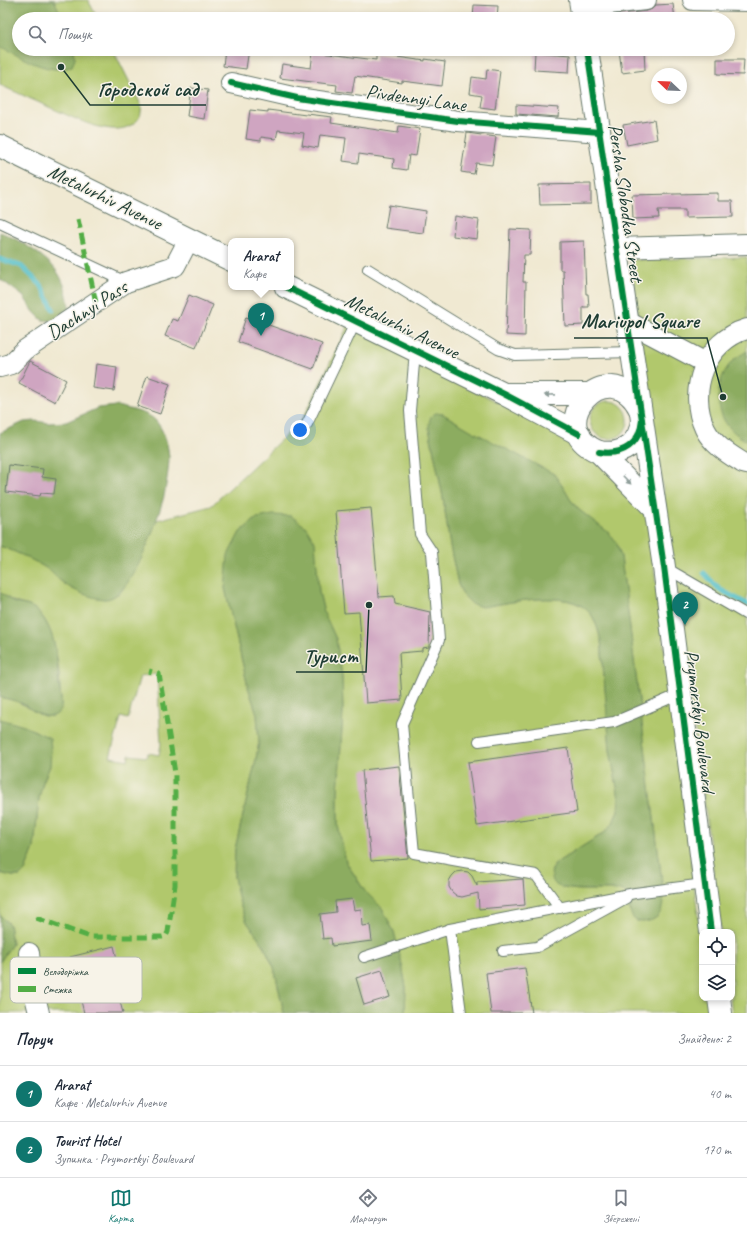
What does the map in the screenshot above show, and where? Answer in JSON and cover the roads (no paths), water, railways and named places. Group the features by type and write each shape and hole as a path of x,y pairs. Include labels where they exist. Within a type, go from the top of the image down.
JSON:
{"street":[{"path":"582,9 646,0"},
{"path":"693,0 747,2"},
{"name":"Persha Slobodka Street","path":"589,56 641,414"},
{"name":"Pivdennyi Lane","path":"230,83 297,98 450,120 600,132"},
{"name":"Metalurhiv Avenue","path":"0,146 228,258"},
{"name":"Dachnyi Pass","path":"0,367 11,364 26,350 126,282 175,266 189,239"},
{"path":"617,248 747,244"},
{"name":"Metalurhiv Avenue","path":"292,290 504,394 579,434"},
{"path":"628,322 706,363"},
{"path":"747,329 739,332 720,345 706,363 698,385 698,408 706,430 722,450 747,464"},
{"path":"610,387 633,357"},
{"path":"599,452 613,453 626,449 632,444 639,433 641,414 631,396 625,391 610,387 596,390 584,398 578,409 576,422 579,434 587,445 599,452 655,509"},
{"path":"504,394 589,394"},
{"name":"Prymorskyi Boulevard","path":"641,414 664,567 711,929"},
{"path":"29,953 29,957"},
{"path":"719,1001 721,1013"},
{"path":"37,1003 39,1013"}],"lane":[{"path":"0,223 126,282"},
{"path":"368,269 498,349 515,355 633,357"},
{"path":"307,424 356,321"},
{"path":"415,350 410,411 420,534 432,552 440,640 402,724 414,853 536,875 560,908"},
{"path":"664,567 747,615"},
{"path":"479,741 614,722 680,694"},
{"path":"364,957 450,929 635,893 704,884"},
{"path":"503,952 537,947 635,893"},
{"path":"450,929 461,1013"}],"waterway":[{"path":"0,259 21,266 41,285 53,309"},
{"path":"704,573 719,589 747,604"}],"place":[{"name":"Городской сад","path":"61,67"},
{"name":"Ararat","path":"261,336"},
{"name":"Mariupol Square","path":"723,397"},
{"name":"Турист","path":"369,605"},
{"name":"Tourist Hotel","path":"685,625"}]}
